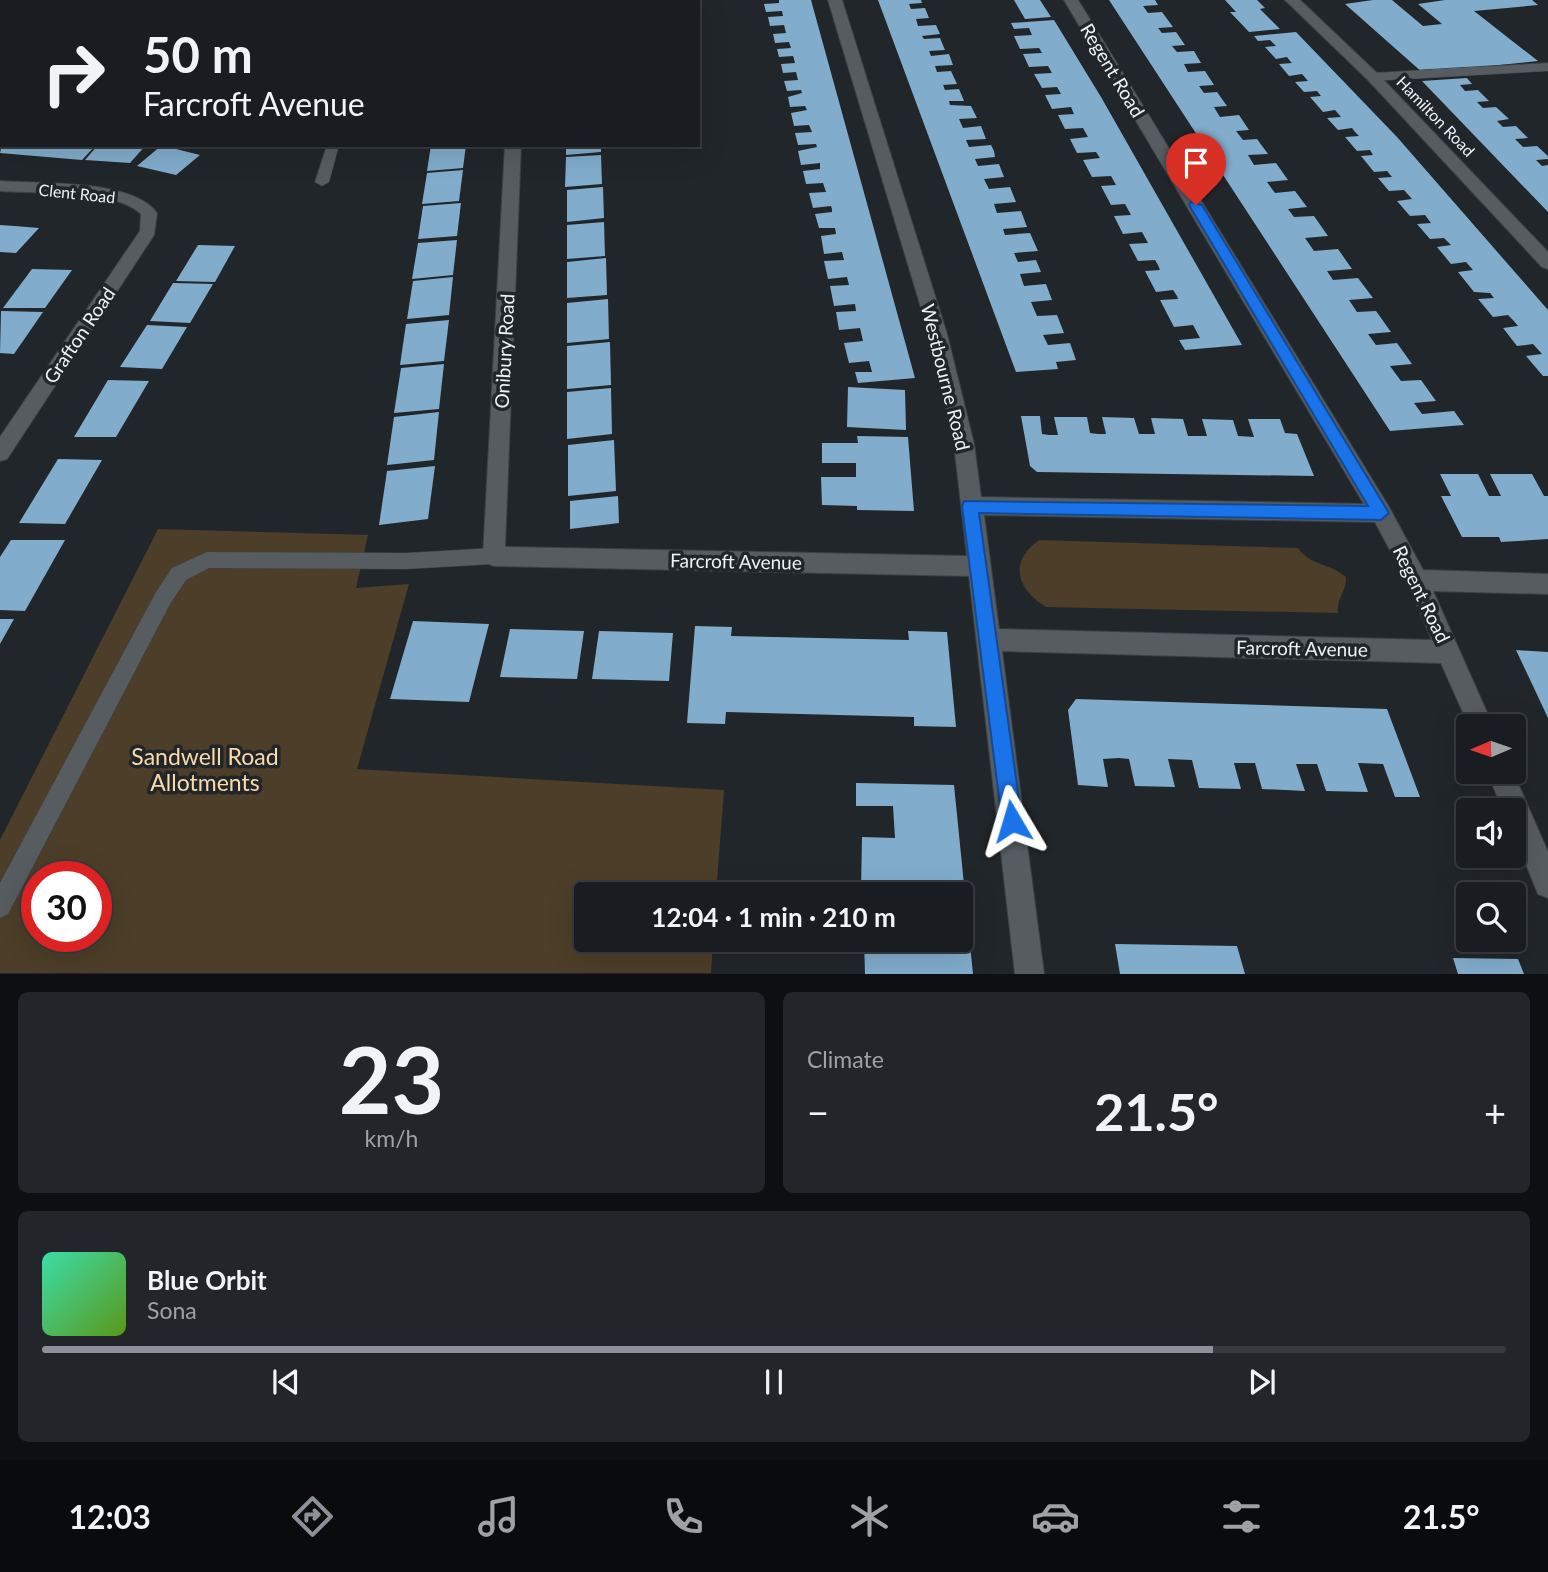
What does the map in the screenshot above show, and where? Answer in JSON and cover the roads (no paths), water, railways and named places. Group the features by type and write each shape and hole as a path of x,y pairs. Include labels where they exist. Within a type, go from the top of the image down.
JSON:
{"street":[{"name":"Westbourne Road","path":"835,0 938,334 964,444 986,640 1000,720 1030,974"},
{"name":"Regent Road","path":"1071,0 1381,513 1417,580 1476,714"},
{"name":"Hamilton Road","path":"1292,0 1373,77 1548,263"},
{"name":"Onibury Road","path":"494,556 513,147"},
{"name":"Clent Road","path":"0,186 111,194 138,202 149,213"},
{"name":"Grafton Road","path":"0,453 148,231 149,213"},
{"path":"970,506 1381,513"},
{"name":"Farcroft Avenue","path":"494,556 977,566"},
{"path":"1417,580 1548,584"},
{"name":"Farcroft Avenue","path":"986,640 1450,652"},
{"path":"1505,784 1548,884"}],"lane":[{"path":"1373,77 1548,66"},
{"path":"323,182 332,147"},
{"path":"0,906 156,610 179,574 206,560 406,561 494,556"}],"park label":[{"name":"Sandwell Road Allotments","path":"205,769"}]}
